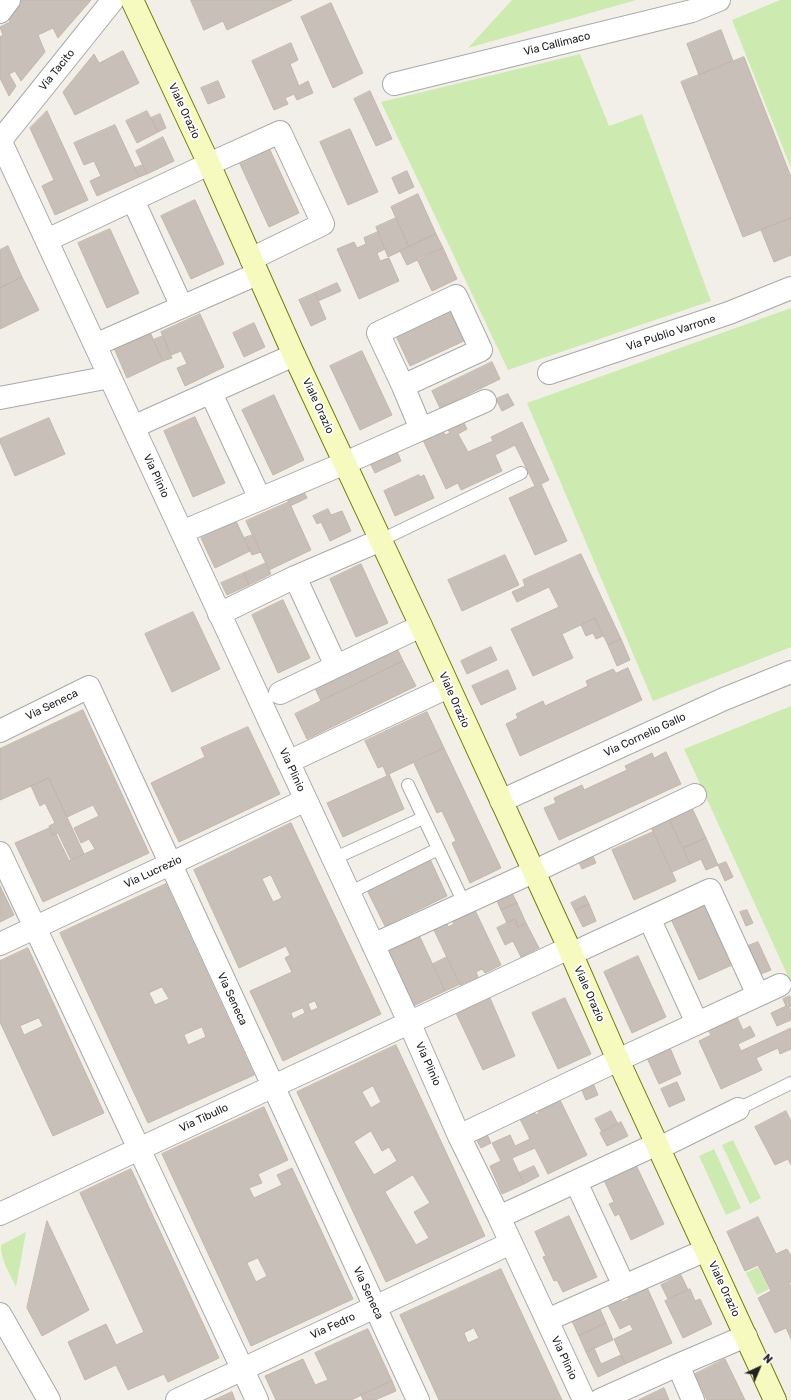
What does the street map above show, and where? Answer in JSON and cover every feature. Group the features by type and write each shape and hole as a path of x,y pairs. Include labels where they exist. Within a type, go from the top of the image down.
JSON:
{"street":[{"path":"0,12 9,0"},
{"name":"Via Tacito","path":"0,141 113,0"},
{"name":"Viale Orazio","path":"132,0 294,355 421,626 570,951 618,1060 775,1400"},
{"name":"Via Callimaco","path":"394,84 692,11 719,0"},
{"path":"46,240 280,132 323,224 182,307 95,345"},
{"name":"Via Plinio","path":"0,141 409,1022 459,1136 499,1217 584,1400"},
{"path":"133,200 182,307"},
{"name":"Via Publio Varrone","path":"549,373 730,313 791,288"},
{"path":"403,386 481,350 456,296 378,333 421,429"},
{"path":"133,427 294,355"},
{"path":"0,398 110,377"},
{"path":"211,393 260,499"},
{"path":"182,532 345,463 485,401"},
{"path":"219,614 295,577 381,540"},
{"path":"295,577 336,666"},
{"path":"280,692 421,626"},
{"name":"Via Cornelio Gallo","path":"501,801 724,699 791,672"},
{"name":"Via Seneca","path":"0,731 89,687 418,1400"},
{"path":"288,762 448,687"},
{"path":"373,945 533,872 695,795"},
{"name":"Via Lucrezio","path":"0,944 306,800"},
{"path":"0,852 257,1400"},
{"name":"Via Tibullo","path":"0,1214 409,1022 710,890 758,995"},
{"path":"649,918 697,1023"},
{"path":"459,1136 780,985"},
{"path":"499,1217 738,1109"},
{"path":"576,1182 624,1286"},
{"name":"Via Fedro","path":"177,1400 511,1243"},
{"path":"547,1320 706,1250"},
{"path":"0,1314 49,1400"},
{"path":"600,1400 746,1336"},
{"path":"678,1365 694,1400"}],"lane":[{"path":"381,540 521,473"},
{"path":"408,785 464,904"},
{"path":"333,859 423,818"},
{"path":"349,893 438,849"},
{"path":"738,1109 791,1083"}],"green space":[{"path":"512,0 636,0 468,48"},
{"path":"780,0 791,0 791,168 732,20"},
{"path":"580,54 609,126 642,114 711,301 508,370 381,102"},
{"path":"791,308 791,647 653,701 527,403"},
{"path":"791,706 791,983 684,749"},
{"path":"733,1140 761,1198 750,1204 722,1145"},
{"path":"714,1149 741,1208 726,1215 699,1156"},
{"path":"26,1232 16,1287 2,1256 1,1245"},
{"path":"758,1267 769,1289 757,1295 746,1273"}],"building":[{"path":"17,0 91,0 58,38 53,28 38,35 45,52 21,81 15,71 9,74 16,86 9,96 0,78 0,37 3,35 0,27 10,22 5,13"},
{"path":"191,0 292,0 227,30 223,21 204,30"},
{"path":"331,3 363,73 333,88 301,17"},
{"path":"721,30 733,61 699,75 687,44"},
{"path":"291,43 298,60 290,64 299,86 308,81 313,93 297,100 294,94 285,98 288,104 274,110 252,61"},
{"path":"123,51 139,83 75,115 63,92 94,54 99,63"},
{"path":"744,57 791,177 791,218 743,237 681,82"},
{"path":"218,81 225,97 208,104 201,88"},
{"path":"370,91 392,139 376,146 354,99"},
{"path":"47,111 88,200 55,215 42,186 54,180 30,128"},
{"path":"147,111 158,132 137,143 126,121"},
{"path":"160,114 166,128 158,132 151,118"},
{"path":"115,125 139,177 97,196 90,181 101,176 94,161 84,165 74,143"},
{"path":"350,129 378,192 348,205 320,142"},
{"path":"163,137 174,161 147,174 136,151"},
{"path":"270,150 299,213 269,227 240,164"},
{"path":"143,165 147,174 139,177 135,168"},
{"path":"407,171 414,187 399,194 392,178"},
{"path":"418,194 436,234 409,247 391,207"},
{"path":"195,200 224,264 191,279 161,216"},
{"path":"396,218 409,247 388,257 376,227"},
{"path":"791,218 791,255 774,262 761,230"},
{"path":"110,229 139,293 107,308 78,243"},
{"path":"378,232 385,249 377,253 380,261 389,258 399,281 359,299 337,249 354,242 357,248 366,244 364,238"},
{"path":"436,234 443,248 407,265 400,251"},
{"path":"8,246 22,277 0,288 0,250"},
{"path":"443,248 457,279 432,291 417,259"},
{"path":"22,277 39,310 0,329 0,288"},
{"path":"337,283 341,291 318,301 315,293"},
{"path":"315,293 326,319 311,326 299,300"},
{"path":"452,310 466,340 410,366 396,336"},
{"path":"200,314 224,367 185,386 177,368 187,364 181,351 171,355 161,332"},
{"path":"254,323 265,347 244,357 233,333"},
{"path":"150,332 163,361 127,378 114,348"},
{"path":"163,336 172,358 163,361 153,340"},
{"path":"362,351 392,415 360,430 330,366"},
{"path":"492,362 500,379 440,408 432,391"},
{"path":"508,394 514,405 502,411 496,399"},
{"path":"274,395 304,460 273,475 242,410"},
{"path":"195,417 225,483 193,497 164,431"},
{"path":"49,418 65,454 15,476 0,439"},
{"path":"463,421 467,429 458,434 468,452 493,441 491,437 522,422 549,480 541,484 567,541 535,555 509,498 535,486 515,445 495,455 502,471 461,490 458,483 446,489 423,440 443,431 445,435 450,433 447,428"},
{"path":"395,447 401,461 375,473 368,459"},
{"path":"419,475 420,477 424,475 434,498 395,516 384,491"},
{"path":"303,490 307,498 290,506 287,498"},
{"path":"289,502 311,550 269,570 246,521"},
{"path":"328,509 331,515 342,511 351,531 330,541 321,522 317,524 313,516"},
{"path":"236,521 250,551 215,568 201,538"},
{"path":"253,535 261,552 252,555 244,538"},
{"path":"581,554 621,639 608,645 595,618 562,634 573,658 533,676 511,629 559,607 549,587 517,602 512,592 525,586 523,580"},
{"path":"505,555 519,585 462,611 448,580"},
{"path":"266,563 271,574 249,585 244,573"},
{"path":"361,564 388,623 356,637 330,579"},
{"path":"244,573 249,585 227,595 221,583"},
{"path":"283,600 310,658 278,673 252,615"},
{"path":"193,612 220,669 172,692 145,634"},
{"path":"595,618 603,636 596,639 593,633 586,636 581,625"},
{"path":"621,639 630,660 617,666 608,645"},
{"path":"396,646 403,661 321,701 314,686"},
{"path":"491,647 497,660 467,674 461,661"},
{"path":"403,661 416,686 307,739 295,714"},
{"path":"628,668 642,700 520,756 506,724 518,718 516,714 543,701 545,706 588,686 586,681 613,669 616,673"},
{"path":"508,670 516,689 481,705 472,686"},
{"path":"83,710 149,853 43,902 15,843 49,828 53,835 56,834 69,861 95,849 89,839 81,843 74,828 99,816 93,805 67,817 49,778 0,800 0,749"},
{"path":"427,712 444,748 389,774 404,809 343,837 327,803 387,776 383,766 378,768 365,741"},
{"path":"248,727 280,794 179,842 151,783 205,757 201,748"},
{"path":"444,748 501,868 470,883 452,843 456,841 442,811 437,813 414,763"},
{"path":"666,752 681,784 559,840 544,808 556,803 554,798 582,785 584,790 627,770 625,766 652,753 654,758"},
{"path":"49,778 84,854 71,860 58,833 53,835 49,826 55,823 45,803 40,806 31,786"},
{"path":"692,808 706,838 683,848 669,819"},
{"path":"669,819 690,864 672,872 651,827"},
{"path":"291,823 381,1014 283,1061 250,991 292,972 285,958 290,955 286,946 239,968 194,870","holes":["271,875 282,898 273,902 262,879","315,1001 318,1008 311,1011 308,1004","303,1008 305,1013 293,1019 291,1013"]},
{"path":"653,832 676,881 634,900 612,850"},
{"path":"706,838 718,865 706,870 701,859 690,864 683,848"},
{"path":"592,854 596,863 582,869 578,860"},
{"path":"430,859 447,896 385,926 367,890"},
{"path":"726,862 733,877 725,881 718,865"},
{"path":"166,884 254,1075 148,1123 60,933","holes":["162,987 169,999 155,1005 149,993","202,1027 206,1037 188,1045 184,1035"]},
{"path":"0,886 14,915 0,922"},
{"path":"511,891 517,903 501,910 496,899"},
{"path":"585,896 589,904 575,911 571,903"},
{"path":"517,903 526,923 518,927 515,919 507,923 501,910"},
{"path":"706,903 734,964 699,980 671,919"},
{"path":"589,904 596,921 583,927 575,911"},
{"path":"474,908 501,965 485,973 482,969 476,972 478,977 460,985 433,928 446,921 448,927 454,924 451,919"},
{"path":"747,910 753,923 746,926 740,912"},
{"path":"515,919 518,927 526,923 539,948 521,957 513,941 505,945 497,928"},
{"path":"419,935 445,991 411,1007 385,950"},
{"path":"758,942 771,970 761,974 748,946"},
{"path":"28,948 104,1113 53,1136 0,1022 0,961","holes":["39,1018 43,1026 24,1035 20,1026"]},
{"path":"638,956 666,1017 632,1033 604,972"},
{"path":"447,957 460,984 445,991 433,964"},
{"path":"790,996 791,1006 789,1007 791,1011 791,1020 777,1026 771,1013 786,1006 783,999"},
{"path":"490,998 515,1056 483,1070 456,1013"},
{"path":"565,998 591,1054 558,1069 532,1013"},
{"path":"737,1017 743,1030 750,1026 755,1036 738,1044 741,1051 791,1028 791,1049 780,1054 778,1048 756,1058 762,1070 721,1089 699,1041 711,1035 708,1030"},
{"path":"396,1045 485,1236 386,1282 297,1092","holes":["373,1086 381,1102 371,1108 362,1092","371,1131 382,1151 389,1147 397,1161 374,1175 354,1142","413,1175 430,1203 414,1212 429,1238 416,1245 385,1192"]},
{"path":"670,1048 681,1074 659,1084 647,1058"},
{"path":"677,1082 685,1100 669,1107 661,1089"},
{"path":"593,1083 598,1095 586,1100 581,1088"},
{"path":"559,1098 587,1155 548,1174 535,1148 512,1158 524,1184 502,1194 490,1166 501,1161 492,1143 510,1135 515,1146 530,1139 519,1117 533,1110 536,1115 539,1113 537,1108"},
{"path":"264,1107 288,1160 258,1174 262,1183 249,1188 254,1198 282,1185 277,1175 292,1168 353,1299 251,1346 162,1154","holes":["258,1258 267,1276 256,1282 247,1263"]},
{"path":"611,1111 618,1124 602,1132 595,1119"},
{"path":"786,1111 791,1121 791,1165 788,1159 775,1165 755,1127"},
{"path":"621,1122 628,1136 607,1146 600,1133"},
{"path":"486,1132 491,1143 481,1148 475,1137"},
{"path":"636,1165 664,1224 631,1240 619,1214 615,1216 609,1204 614,1202 604,1180"},
{"path":"534,1166 539,1176 524,1184 519,1173"},
{"path":"131,1169 219,1358 168,1382 164,1374 128,1390 116,1365 85,1380 68,1342 106,1324 116,1345 144,1332 80,1193"},
{"path":"569,1216 597,1277 563,1292 557,1280 554,1281 543,1257 546,1256 535,1232"},
{"path":"758,1217 776,1254 787,1249 791,1256 791,1282 789,1283 791,1286 791,1339 786,1328 775,1333 758,1298 771,1291 758,1265 745,1271 727,1232"},
{"path":"47,1221 89,1310 42,1336 27,1308"},
{"path":"501,1269 562,1400 439,1400 400,1315","holes":["474,1328 479,1338 468,1343 464,1333"]},
{"path":"681,1275 688,1290 668,1299 661,1285"},
{"path":"646,1285 672,1343 625,1364 614,1339 633,1330 630,1324 620,1329 607,1303 620,1297 622,1302 629,1299 626,1294"},
{"path":"690,1289 695,1301 700,1299 712,1324 683,1338 665,1301"},
{"path":"599,1307 606,1323 579,1336 571,1319"},
{"path":"606,1323 613,1340 586,1352 579,1336"},
{"path":"368,1329 392,1381 351,1400 276,1400 265,1376 303,1359 315,1385 328,1380 315,1353"},
{"path":"594,1348 601,1364 621,1355 625,1364 598,1377 586,1352"},
{"path":"725,1359 745,1400 707,1400 695,1374"},
{"path":"392,1381 396,1391 375,1400 363,1400 361,1395"},
{"path":"664,1388 669,1400 639,1400"},
{"path":"232,1392 235,1400 214,1400"}]}
